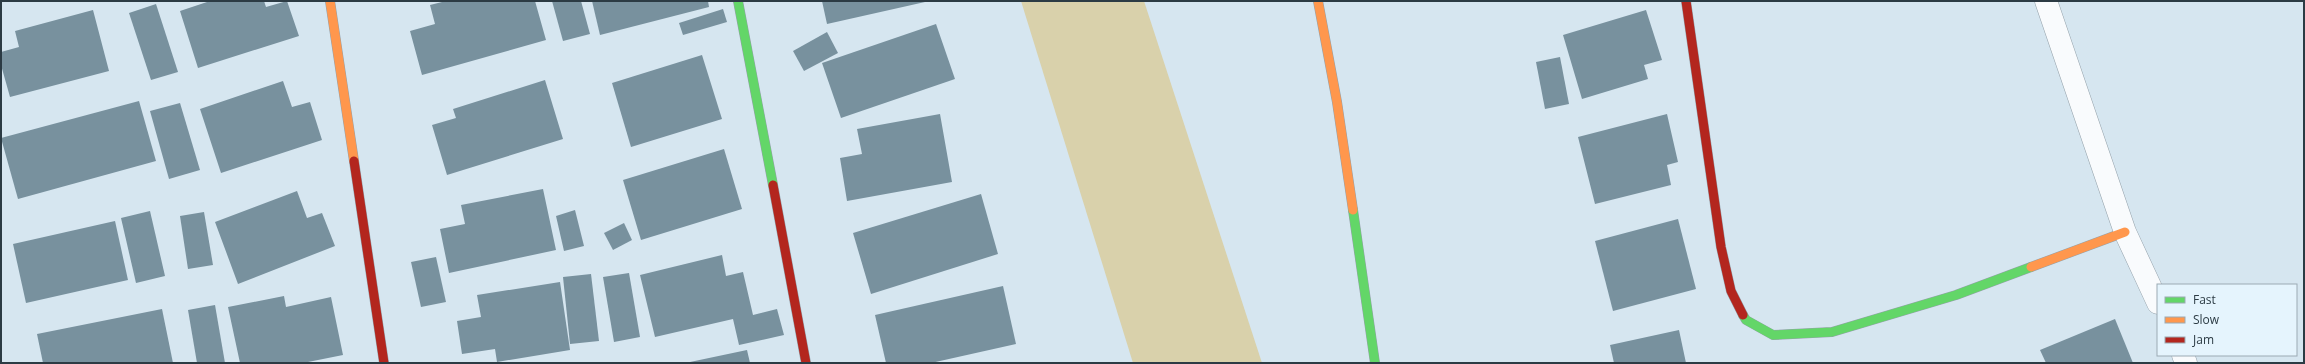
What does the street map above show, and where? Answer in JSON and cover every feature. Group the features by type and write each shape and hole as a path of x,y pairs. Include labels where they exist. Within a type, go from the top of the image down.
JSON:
{"street":[{"path":"330,1 384,363"},
{"path":"738,1 806,363"},
{"path":"1318,1 1337,102 1375,363"},
{"path":"1686,1 1721,247 1731,291 1746,320 1773,335 1840,330 1956,295 2125,232"},
{"path":"2046,1 2125,232 2157,301"}],"shaded area":[{"path":"1021,1 1144,1 1262,363 1133,363"}],"building":[{"path":"210,1 264,1 266,7 287,1 299,36 198,68 180,11"},
{"path":"446,1 535,1 546,40 422,75 410,31 435,24 430,5"},
{"path":"552,1 581,1 590,34 563,41"},
{"path":"592,1 708,1 709,7 600,35"},
{"path":"822,1 925,1 925,2 827,24"},
{"path":"156,4 178,72 151,80 129,13"},
{"path":"723,9 727,22 683,35 679,23"},
{"path":"93,10 109,71 10,97 1,65 1,52 19,47 15,31"},
{"path":"1646,10 1662,60 1644,65 1648,79 1582,99 1563,35"},
{"path":"936,24 955,79 841,118 822,63"},
{"path":"827,32 838,53 804,71 793,51"},
{"path":"702,55 722,119 631,147 612,83"},
{"path":"1560,57 1569,104 1545,109 1536,62"},
{"path":"545,80 563,139 447,175 432,125 456,118 453,109"},
{"path":"283,81 292,107 310,102 322,140 221,173 200,109"},
{"path":"139,101 156,161 18,199 1,138"},
{"path":"180,103 200,170 169,179 150,111"},
{"path":"940,114 952,182 847,201 840,158 862,154 857,129"},
{"path":"1667,114 1678,162 1667,165 1671,185 1595,204 1578,137"},
{"path":"724,149 742,209 641,240 623,180"},
{"path":"543,189 556,250 449,273 440,229 465,224 461,205"},
{"path":"297,191 307,218 322,213 335,246 238,284 215,222"},
{"path":"981,194 998,254 871,294 853,233"},
{"path":"575,210 584,246 564,251 556,216"},
{"path":"150,211 165,276 136,283 121,218"},
{"path":"204,212 213,265 188,269 180,216"},
{"path":"1678,219 1696,289 1613,311 1595,241"},
{"path":"115,221 128,280 26,303 13,244"},
{"path":"624,223 632,240 613,250 604,233"},
{"path":"722,255 726,276 743,272 753,315 777,309 784,335 739,345 733,319 655,337 640,275"},
{"path":"436,257 446,302 421,307 411,262"},
{"path":"629,273 640,337 614,342 603,277"},
{"path":"591,274 599,341 570,344 563,277"},
{"path":"560,282 570,350 497,362 495,349 462,354 457,321 481,317 477,295"},
{"path":"1003,286 1016,344 931,363 886,363 875,315"},
{"path":"284,296 286,307 331,297 343,355 303,363 240,363 228,307"},
{"path":"215,305 225,363 197,363 188,310"},
{"path":"162,309 173,363 43,363 37,334"},
{"path":"2115,319 2133,363 2046,363 2040,350"},
{"path":"1679,330 1686,363 1614,363 1610,345"},
{"path":"747,350 750,363 690,363 690,362"}],"traffic: fast":[{"path":"738,1 773,185"},
{"path":"1353,210 1375,363"},
{"path":"1743,315 1746,320 1773,335 1832,332 1956,295 2031,267"}],"traffic: slow":[{"path":"330,1 354,161"},
{"path":"1318,1 1337,102 1353,210"},
{"path":"2031,267 2125,232"}],"traffic: jam":[{"path":"1686,1 1721,247 1731,291 1743,315"},
{"path":"354,161 384,363"},
{"path":"773,185 806,363"}]}
